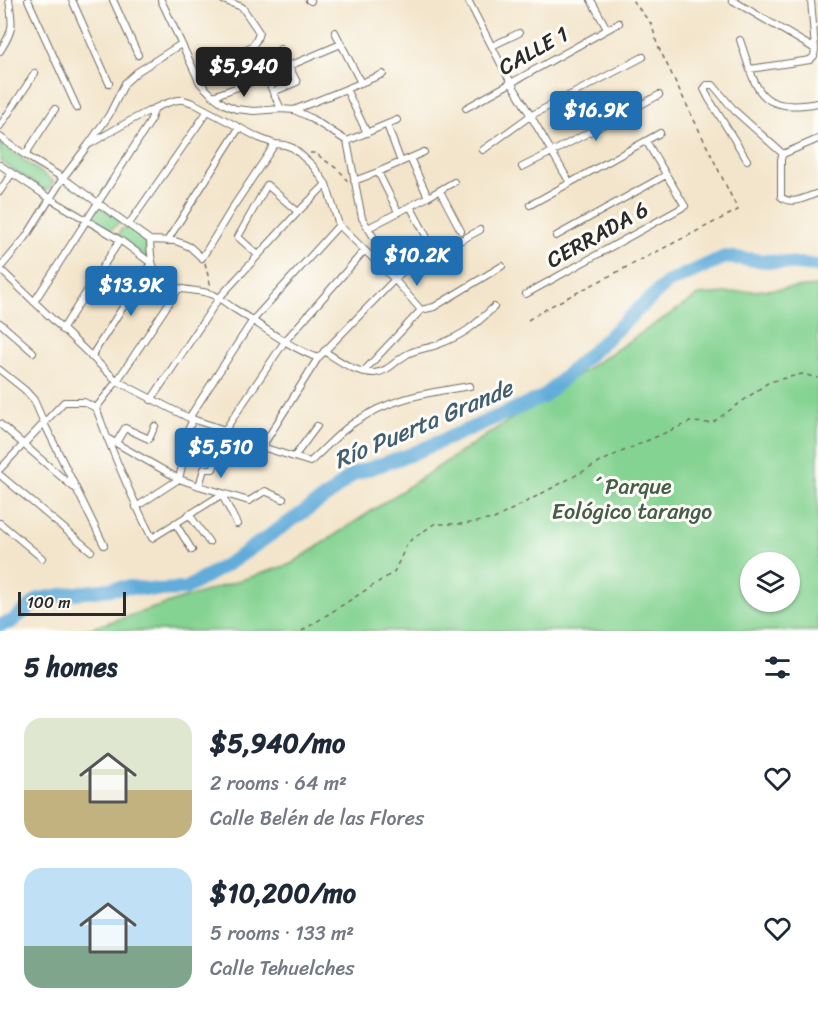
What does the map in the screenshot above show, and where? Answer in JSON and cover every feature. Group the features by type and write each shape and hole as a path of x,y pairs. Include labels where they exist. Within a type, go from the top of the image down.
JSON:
{"street":[{"path":"0,51 12,27 9,0"},
{"path":"28,0 77,108"},
{"path":"72,0 109,83"},
{"path":"113,0 138,55"},
{"path":"160,0 200,83 213,96 236,109 294,110 347,141 362,218 376,241 391,256"},
{"path":"213,67 252,46 259,32 242,8 223,0"},
{"path":"468,0 511,83 570,183"},
{"path":"591,0 607,29"},
{"path":"732,0 815,49"},
{"path":"750,69 810,60 814,56 811,0"},
{"name":"CALLE 1","path":"466,108 619,23"},
{"path":"335,32 361,83"},
{"path":"492,46 519,33"},
{"path":"0,40 8,39"},
{"path":"740,40 754,84 759,91 774,103 786,106 818,103"},
{"path":"181,44 137,72 125,83 109,115 49,198 26,237 0,269 117,381 191,418 262,447 310,462 354,422 382,406 410,396 470,386"},
{"path":"289,66 341,44"},
{"path":"273,92 297,82 280,49"},
{"path":"483,150 530,116 644,57"},
{"path":"0,126 35,73"},
{"path":"294,110 383,74"},
{"path":"213,96 266,77 281,109"},
{"path":"747,160 709,99 704,89 707,85 713,85 735,111 783,154"},
{"path":"346,89 367,133"},
{"path":"522,167 659,95"},
{"path":"88,145 154,110 184,100 275,144 293,148 313,166 326,184 339,225 394,279 421,310"},
{"path":"25,155 55,109"},
{"path":"34,302 150,122 154,110"},
{"path":"129,224 207,112"},
{"path":"347,141 397,120"},
{"path":"387,125 401,162"},
{"path":"167,241 239,128"},
{"path":"530,205 660,133"},
{"path":"0,136 150,240 175,241 190,247 202,258 232,207 275,144"},
{"path":"818,139 783,154 781,197 786,201 792,201 818,193"},
{"path":"555,236 666,175 646,141"},
{"path":"354,180 424,152"},
{"path":"410,158 428,197"},
{"path":"0,165 49,198 120,240 151,263 164,281 179,288 212,294 285,341 318,358"},
{"path":"378,172 398,212"},
{"path":"0,191 12,173"},
{"name":"CERRADA 6","path":"526,294 685,206 666,175"},
{"path":"368,228 454,182"},
{"path":"152,400 219,298 326,184"},
{"path":"258,255 238,237 267,185 298,212"},
{"path":"440,191 461,231"},
{"path":"410,206 430,243"},
{"path":"136,507 179,479 184,462 182,443 191,418 252,320 339,225"},
{"path":"262,447 318,358 394,279 421,261 480,230"},
{"path":"62,330 120,240"},
{"path":"91,357 151,263 150,240"},
{"path":"225,430 285,341 364,251"},
{"path":"364,371 421,310 434,307 502,266"},
{"path":"96,408 117,381 179,288"},
{"path":"324,351 354,370 376,373 387,369 414,351 457,337 471,329 494,307"},
{"path":"0,323 33,352"},
{"path":"0,370 26,390 34,400 104,545"},
{"path":"0,469 64,402 84,402 96,408 136,507 152,538 221,494"},
{"path":"0,424 76,489"},
{"path":"116,443 125,428 149,439 155,426"},
{"path":"294,457 317,426"},
{"path":"107,437 179,479 221,494 249,501 265,491 283,499"},
{"path":"199,486 204,469 213,469 217,459"},
{"path":"0,475 91,551"},
{"path":"221,494 237,524"},
{"path":"189,514 209,542"},
{"path":"0,523 42,558"},
{"path":"175,523 192,550"}],"path":[{"path":"528,320 738,210 657,44 651,25 632,0"},
{"path":"300,153 316,153 346,177 347,182 354,180"},
{"path":"202,258 212,294"},
{"path":"302,631 394,572 408,542 434,524 463,524 494,519 612,456 690,422 712,423 769,382 802,374 818,378"}],"green space":[{"path":"0,144 54,182 46,191 0,161"},
{"path":"98,204 121,221 110,231 89,219"},
{"path":"128,228 144,239 149,260 118,236 121,229"},
{"name":"´Parque Eológico tarango","path":"818,286 818,631 82,631 291,564 699,295"}],"waterway":[{"name":"Río Puerta Grande","path":"0,625 11,622 39,599 127,587 156,590 185,589 231,562 330,494 353,474 409,455 543,397 667,283 725,257 818,266"}]}
